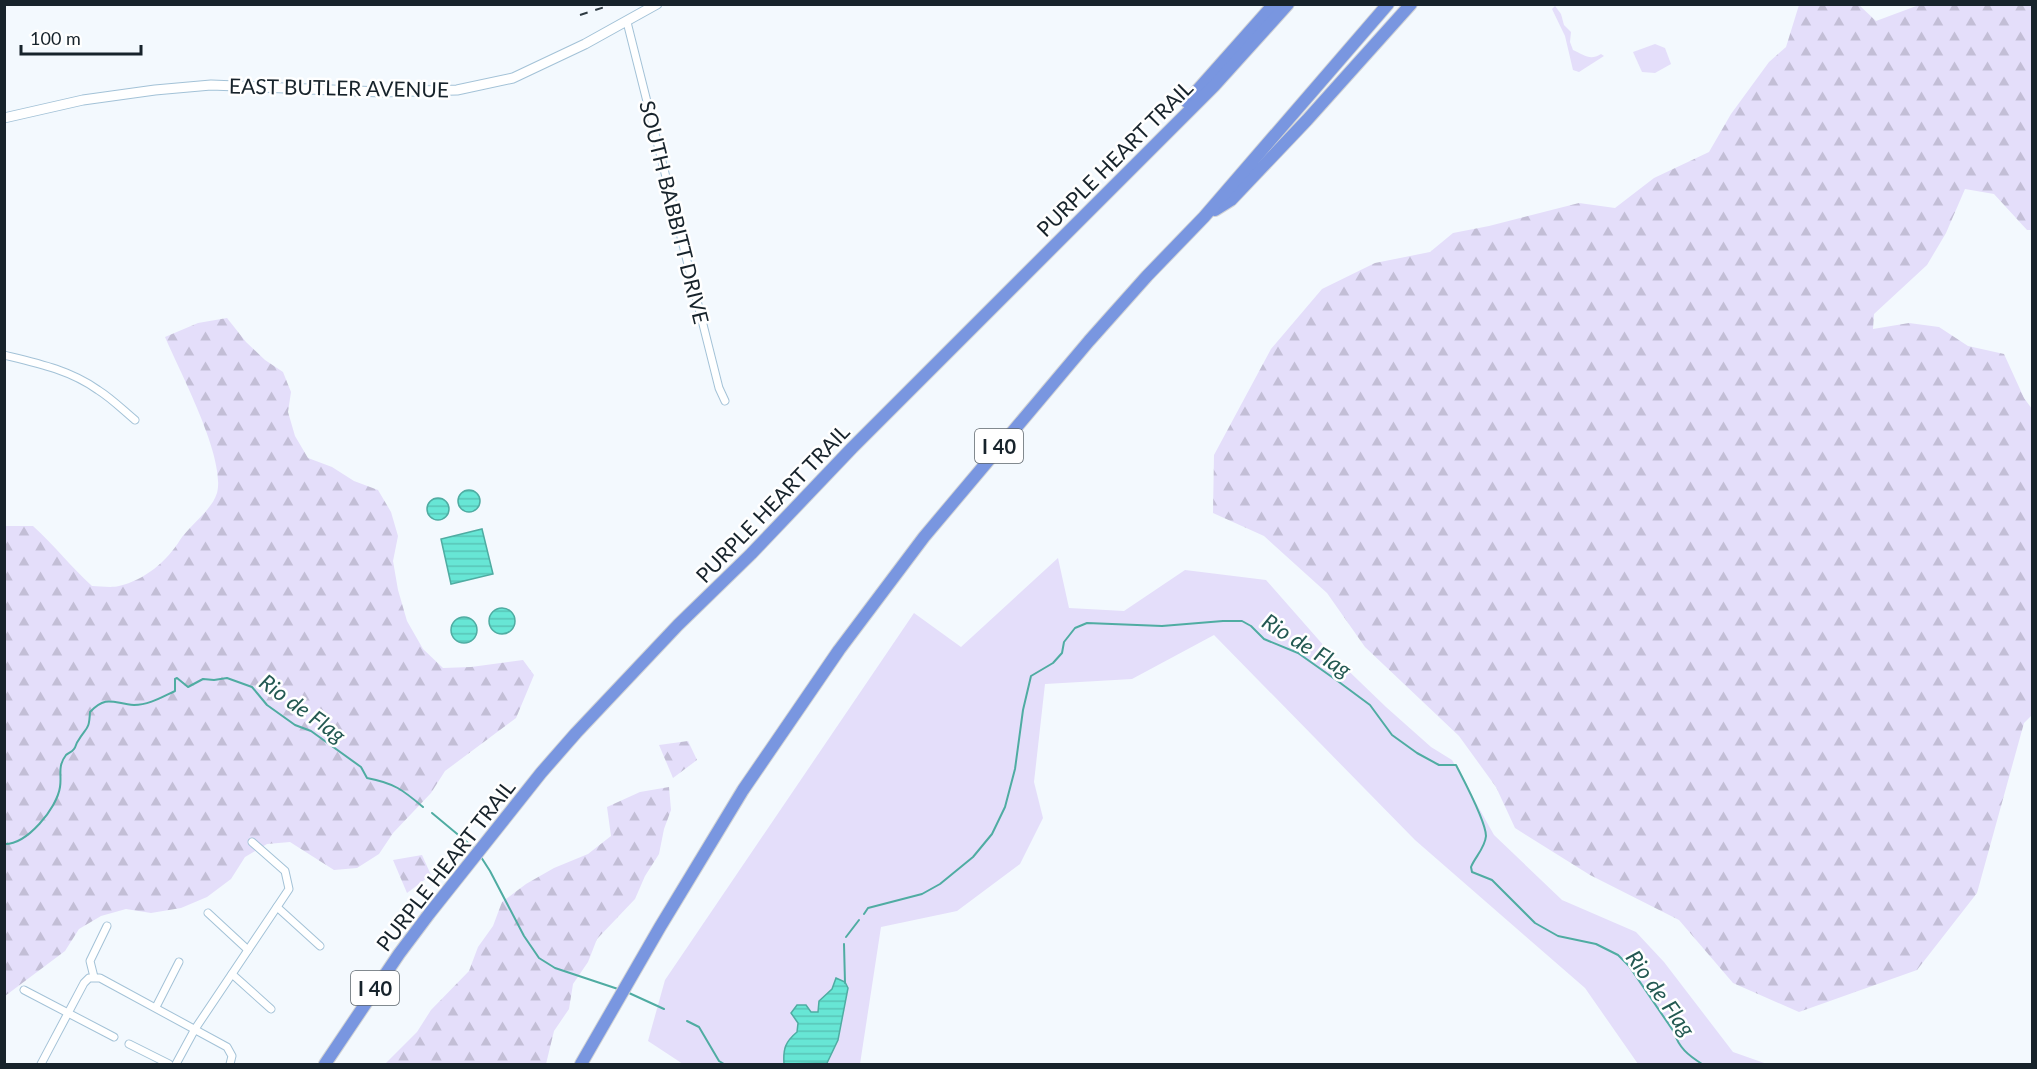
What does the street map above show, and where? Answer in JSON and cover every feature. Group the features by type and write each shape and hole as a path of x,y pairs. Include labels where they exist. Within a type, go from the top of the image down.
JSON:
{"highway":[{"path":"1068,233 1080,214 1209,79 1274,4"},
{"name":"PURPLE HEART TRAIL","path":"325,1065 399,954 429,914 541,773 576,733 678,625 751,554 961,338 1214,86 1288,4"},
{"name":"I 40","path":"580,1065 743,790 799,708 924,537 1089,341 1204,217 1388,4"},
{"path":"1204,217 1231,200 1307,120 1411,4"}],"main road":[{"name":"EAST BUTLER AVENUE","path":"4,118 92,99 211,85 381,92 457,90 513,78 627,22 657,4"}],"street":[{"name":"SOUTH BABBITT DRIVE","path":"627,22 724,401"},
{"path":"4,355 76,377 100,390 135,420"},
{"path":"176,1065 195,1029 289,889 285,871 252,842"},
{"path":"277,907 320,946"},
{"path":"208,913 248,950"},
{"path":"94,977 90,961 107,926"},
{"path":"156,1007 179,962"},
{"path":"232,974 271,1009"},
{"path":"41,1065 84,983 94,977 156,1007 227,1047 232,1056 230,1065"},
{"path":"24,990 114,1036"},
{"path":"129,1044 169,1065"}],"green space":[{"path":"1799,5 1859,5 1876,21 1919,5 2032,5 2032,230 2027,230 1994,194 1965,189 1946,233 1927,265 1874,314 1873,329 1909,323 1939,327 1968,346 2004,354 2024,398 2032,409 2032,715 2024,723 1977,893 1917,970 1799,1012 1733,983 1679,920 1590,875 1515,828 1496,787 1459,736 1365,647 1327,593 1264,536 1213,513 1214,455 1271,349 1322,289 1375,263 1430,252 1453,233 1579,203 1615,208 1654,178 1709,152 1731,114 1769,62 1786,47"},
{"path":"1555,6 1561,14 1564,25 1571,32 1570,42 1573,50 1590,57 1601,54 1604,56 1579,72 1573,70 1565,36 1552,9"},
{"path":"1655,44 1665,48 1671,64 1655,73 1642,72 1633,52"},
{"path":"227,318 246,342 265,360 283,372 291,392 288,412 295,436 308,458 378,490 391,512 398,536 393,561 398,590 407,621 423,649 443,668 523,660 534,675 516,718 445,771 431,793 393,833 379,854 357,868 334,870 290,842 267,844 245,857 231,879 207,897 181,908 151,913 126,909 101,916 79,929 65,951 5,996 5,526 33,526 92,586 113,587 129,583 162,562 211,505 217,493 218,478 215,459 200,415 165,337 198,323"},
{"path":"1058,558 1069,608 1124,611 1185,570 1266,580 1332,655 1431,747 1452,760 1494,835 1562,900 1636,932 1664,962 1733,1052 1767,1064 1638,1064 1585,988 1415,840 1214,635 1132,679 1045,684 1034,782 1043,818 1020,864 957,911 881,927 860,1064 683,1064 648,1041 665,980 914,613 961,647"},
{"path":"688,741 697,760 673,778 659,745"},
{"path":"669,787 671,810 659,854 645,876 635,899 597,939 588,962 573,984 569,1009 554,1031 546,1064 385,1064 417,1032 431,1010 469,971 478,947 493,926 502,902 526,884 554,868 588,854 611,836 607,807 640,792"},
{"path":"422,855 431,875 407,893 393,860"}],"shaded area":[{"path":"469,490 477,493 480,501 477,509 469,512 461,509 458,501 461,493"},
{"path":"438,498 446,501 449,509 446,517 438,520 430,517 427,509 430,501"},
{"path":"482,529 493,574 451,584 441,539"},
{"path":"502,608 511,612 515,621 511,630 502,634 493,630 489,621 493,612"},
{"path":"464,617 473,621 477,630 473,639 464,643 455,639 451,630 455,621"},
{"path":"836,978 845,982 848,988 838,1040 827,1063 784,1064 786,1046 797,1032 798,1023 791,1013 797,1005 806,1005 811,1012 818,1012 819,1001 832,989"}],"waterway":[{"name":"Rio de Flag","path":"864,914 868,908 922,894 940,884 973,857 992,834 1005,807 1015,769 1023,710 1031,676 1053,663 1062,653 1064,642 1075,628 1087,623 1162,626 1242,621 1251,626 1264,639 1298,653 1370,705 1392,735 1417,753 1439,765 1456,765 1474,800 1485,829 1485,840 1471,867 1472,872 1492,880 1535,923 1558,936 1596,944 1618,955 1629,966 1674,1032 1681,1047 1702,1064"},
{"name":"Rio de Flag","path":"4,844 13,843 31,832 47,815 58,796 63,759 75,748 87,728 90,712 96,706 111,701 134,705 145,704 175,691 175,679 177,678 188,687 203,679 227,678 252,687 267,705 295,725 311,731 361,767 367,778 398,788 423,807"},
{"name":"Rio de Flag","path":"432,813 474,848"},
{"name":"Rio de Flag","path":"481,857 524,936 539,958 555,968 618,989"},
{"name":"Rio de Flag","path":"846,937 859,920"},
{"name":"Rio de Flag","path":"844,944 845,983"},
{"name":"Rio de Flag","path":"629,993 664,1009"},
{"name":"Rio de Flag","path":"687,1021 699,1027 719,1061 724,1064"}],"railway":[{"path":"580,15 614,4"}]}
